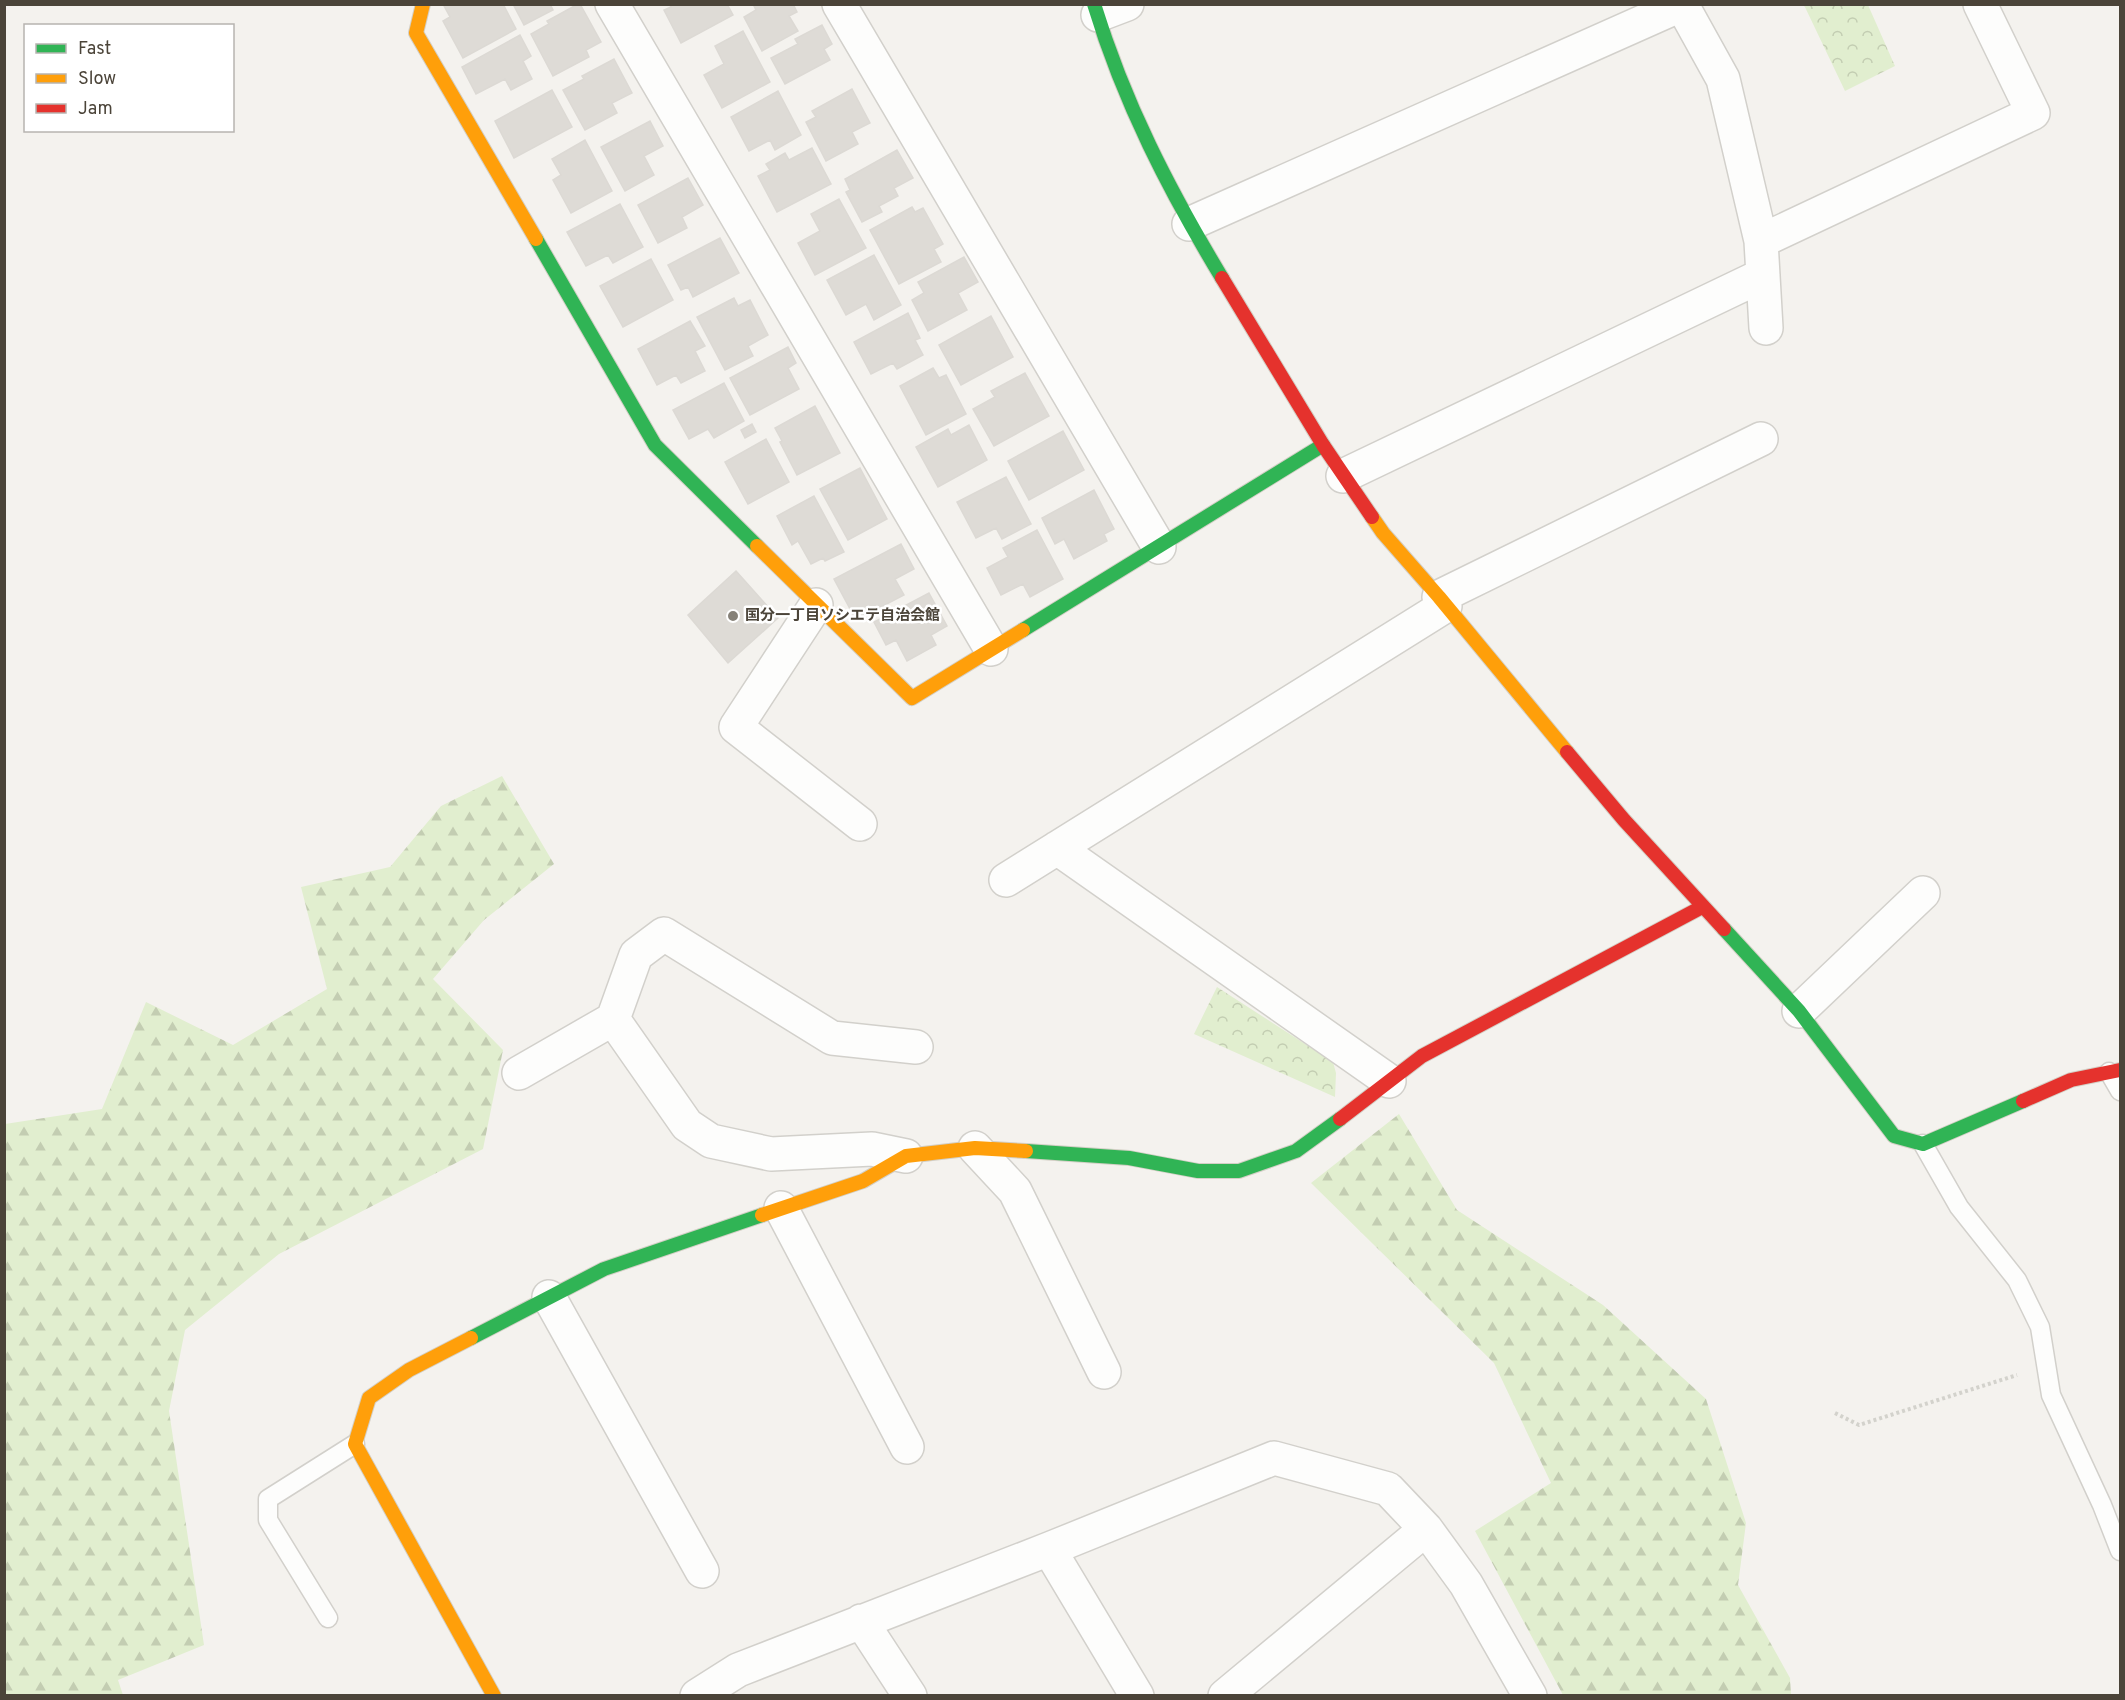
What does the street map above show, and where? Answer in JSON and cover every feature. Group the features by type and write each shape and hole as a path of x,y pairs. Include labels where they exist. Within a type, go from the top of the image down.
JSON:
{"street":[{"path":"423,4 416,33 655,446 912,699 1323,445"},
{"path":"612,4 991,649"},
{"path":"839,4 1159,547"},
{"path":"1761,241 2034,113 1980,4"},
{"path":"1190,224 1682,5 1723,79 1761,241 1766,328"},
{"path":"1106,8 1109,54 1136,119 1190,224 1343,476 1383,532 1624,820 1799,1011 1894,1136 1923,1144 2071,1080 2115,1071"},
{"path":"1343,476 1763,275"},
{"path":"1006,880 1442,601 1761,439"},
{"path":"816,604 736,727 860,824"},
{"path":"1057,848 1389,1081"},
{"path":"1799,1011 1923,892"},
{"path":"613,1019 687,1125 711,1142 771,1154 872,1149 906,1156 975,1148 1129,1158 1198,1171 1239,1171 1296,1151 1422,1056 1702,907"},
{"path":"519,1073 613,1019 636,955 664,934 832,1038 916,1047"},
{"path":"975,1148 1015,1191 1104,1372"},
{"path":"494,1695 355,1444 369,1398 409,1370 604,1269 863,1181 906,1156"},
{"path":"781,1208 907,1447"},
{"path":"549,1297 702,1571"},
{"path":"697,1695 738,1670 1049,1549 1274,1458 1388,1489 1426,1529 1466,1584 1530,1695"},
{"path":"1226,1695 1426,1529"},
{"path":"1049,1549 1137,1695"},
{"path":"861,1621 910,1695"}],"lane":[{"path":"2115,1071 2121,1091"},
{"path":"1923,1144 1959,1207 2017,1280 2040,1327 2050,1395 2121,1551"},
{"path":"328,1618 268,1520 268,1499 355,1444"}],"path":[{"path":"1835,1413 1859,1425 2046,1366"}],"green space":[{"path":"1804,5 1868,5 1895,66 1845,91"},
{"path":"502,776 554,864 484,920 433,979 503,1050 483,1149 279,1254 185,1330 169,1411 204,1645 118,1680 123,1695 5,1695 5,1124 102,1109 146,1002 233,1045 327,989 301,887 390,867 441,806"},
{"path":"1217,987 1333,1062 1336,1073 1335,1097 1194,1034"},
{"path":"1399,1114 1457,1210 1603,1305 1706,1399 1746,1523 1738,1585 1790,1678 1791,1695 1563,1695 1475,1531 1551,1483 1494,1363 1311,1183"}],"building":[{"path":"443,4 503,4 516,29 463,58 443,21 450,17"},
{"path":"513,4 550,4 553,10 524,25"},
{"path":"578,4 601,42 586,50 589,57 553,76 531,34 549,24 547,21"},
{"path":"669,4 727,4 733,15 681,43 664,10 671,7"},
{"path":"753,4 793,4 797,12 789,16 798,31 762,51 744,17 756,10"},
{"path":"822,25 832,44 824,49 830,60 785,84 771,58 798,44 795,39"},
{"path":"743,31 770,82 722,108 704,75 724,64 715,46"},
{"path":"520,35 531,56 523,61 532,79 511,90 505,79 476,94 462,67"},
{"path":"614,59 632,93 612,103 617,113 585,130 563,90 584,79 582,76"},
{"path":"852,89 870,123 852,132 858,144 826,161 806,122 816,117 812,111"},
{"path":"552,90 572,127 514,158 495,121"},
{"path":"778,91 801,135 775,150 770,140 749,151 731,117"},
{"path":"650,121 663,146 644,156 654,175 625,191 601,147"},
{"path":"585,140 612,191 571,213 553,180 561,175 552,159"},
{"path":"812,148 831,184 777,212 758,176 770,170 766,164 785,153 789,160"},
{"path":"897,150 913,178 894,188 898,196 879,206 882,212 862,222 846,192 850,190 845,179"},
{"path":"688,178 703,205 682,217 687,228 658,243 638,205"},
{"path":"839,199 866,248 815,275 798,243 820,231 811,214"},
{"path":"620,204 643,247 613,263 608,255 586,266 567,232"},
{"path":"912,207 915,212 923,208 943,244 934,249 941,262 899,284 870,230"},
{"path":"720,238 739,273 693,297 688,287 681,290 668,265"},
{"path":"874,255 901,305 874,320 866,304 846,315 827,280"},
{"path":"964,257 978,282 958,293 967,310 928,331 912,300 924,293 918,282"},
{"path":"651,259 673,300 623,327 600,286"},
{"path":"734,298 738,306 750,300 768,335 748,346 753,356 725,370 697,317"},
{"path":"908,313 920,338 915,340 923,355 897,369 893,363 871,374 854,342"},
{"path":"991,316 1013,357 961,385 939,345"},
{"path":"690,321 705,346 695,351 705,371 681,383 676,375 657,385 638,349"},
{"path":"788,347 796,363 788,368 799,389 750,415 730,378"},
{"path":"933,368 939,378 946,375 966,414 926,435 900,386"},
{"path":"1025,373 1049,416 994,446 973,409 995,397 991,391"},
{"path":"724,383 744,421 714,438 708,429 689,439 673,410"},
{"path":"815,406 840,453 797,475 775,428"},
{"path":"752,424 756,432 745,438 741,430"},
{"path":"969,425 987,460 938,487 916,447 948,429 951,435"},
{"path":"1063,431 1084,470 1029,500 1008,461"},
{"path":"766,439 789,482 748,504 725,462"},
{"path":"860,468 887,519 848,540 820,489"},
{"path":"1006,477 1031,524 1002,539 996,528 976,538 957,502"},
{"path":"1094,490 1114,529 1104,534 1107,541 1074,559 1064,539 1055,544 1042,518"},
{"path":"814,496 844,552 825,561 823,558 811,564 798,541 792,545 777,516"},
{"path":"1037,530 1063,579 1030,597 1023,584 1001,595 987,568 1008,557 1003,548"},
{"path":"901,544 914,569 895,579 904,595 856,620 834,579"},
{"name":"国分一丁目ソシエテ自治会館","path":"736,571 778,618 728,663 688,615"},
{"path":"929,593 947,626 931,635 936,645 907,661 896,640 886,645 874,622"}],"traffic: fast":[{"path":"1094,4 1119,76 1149,145 1222,278"},
{"path":"536,239 655,445 757,546"},
{"path":"1023,630 1323,445"},
{"path":"1724,929 1799,1011 1894,1136 1923,1144 2023,1101"},
{"path":"1026,1151 1129,1158 1198,1171 1239,1171 1296,1151 1340,1119"},
{"path":"471,1338 604,1269 762,1215"}],"traffic: slow":[{"path":"423,4 416,33 536,239"},
{"path":"1372,517 1567,752"},
{"path":"757,546 912,698 1023,630"},
{"path":"762,1215 863,1181 906,1156 975,1148 1026,1151"},
{"path":"471,1338 409,1370 369,1398 355,1444 494,1696"}],"traffic: jam":[{"path":"1222,278 1323,445 1372,517"},
{"path":"1567,752 1624,820 1724,929"},
{"path":"1340,1119 1422,1056 1702,907"},
{"path":"2023,1101 2071,1080 2120,1070"}],"place":[{"name":"国分一丁目ソシエテ自治会館","path":"733,616"}]}
